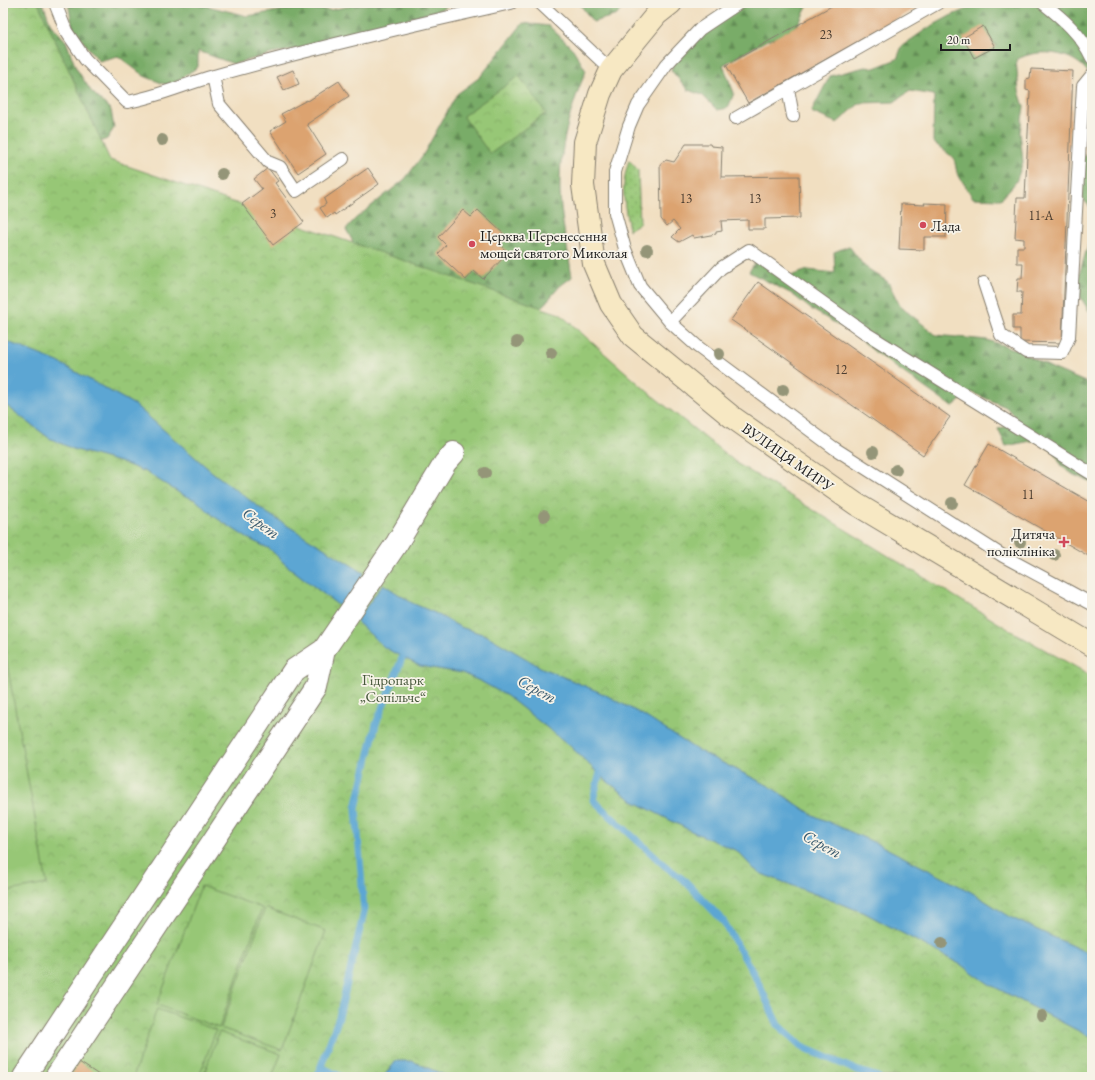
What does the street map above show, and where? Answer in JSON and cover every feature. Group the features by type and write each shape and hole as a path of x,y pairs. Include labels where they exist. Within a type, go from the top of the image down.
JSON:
{"main road":[{"name":"ВУЛИЦЯ МИРУ","path":"671,3 657,14 610,70 600,94 585,142 583,186 594,264 611,304 633,336 732,418 856,504 1092,645"}],"street":[{"path":"24,1077 294,670 328,644 397,543 445,463 454,453"},
{"path":"56,1077 316,687 328,644"}],"lane":[{"path":"55,3 66,31 85,58 127,102 145,99 213,76 405,27 511,3"},
{"path":"540,3 610,70"},
{"path":"739,3 700,29 666,65 638,105 629,126 615,172 615,213 625,249 640,286 670,322 698,347 834,448 1003,556 1092,604"},
{"path":"736,118 938,3"},
{"path":"1043,3 1069,24 1085,43 1092,58"},
{"path":"984,283 1001,335 1026,352 1062,353 1069,337 1083,86 1092,75"},
{"path":"213,76 219,104 268,162 280,167 296,191 343,159"},
{"path":"788,89 793,116"},
{"path":"670,322 720,268 749,250 864,332 1092,474"}],"green space":[{"path":"3,3 43,3 51,25 66,41 76,68 91,91 111,110 114,128 107,139 85,147"},
{"name":"Гідропарк „Сопільче“","path":"3,3 38,3 110,160 560,314 648,392 738,464 1013,632 1092,676 1092,1077 3,1077"},
{"path":"68,3 196,3 247,16 291,9 330,10 355,5 382,3 451,3 442,9 398,22 376,33 271,54 234,64 198,51 198,67 169,86 144,76 118,56 99,61 73,29"},
{"path":"579,3 627,3 617,15 593,22"},
{"path":"739,3 809,3 794,33 767,40 723,65 734,93 728,108 717,110 702,95 688,90 671,70 678,52"},
{"path":"978,3 1092,3 1092,80 1087,71 1079,63 1059,54 1036,53 1016,60 1019,91 1024,107 1020,132 1023,162 1016,182 1001,199 973,198 957,173 954,158 933,142 934,95 910,91 894,102 860,103 837,123 811,112 830,76 865,67 874,68 897,59 902,46 928,28"},
{"path":"523,23 549,26 573,49 586,71 570,114 561,159 561,210 572,277 560,286 528,323 360,255 346,229 355,219 405,179 423,155 457,94 480,77"},
{"path":"519,76 546,113 490,154 463,116"},
{"path":"1092,114 1092,209 1081,197 1074,168 1089,151"},
{"path":"629,160 638,170 640,223 629,230 624,203 624,179"},
{"path":"1092,232 1092,312 1089,311 1075,288"},
{"path":"849,246 864,266 888,282 900,306 936,335 987,340 1017,350 1052,368 1092,385 1092,482 1074,475 1061,466 1055,452 1036,440 1006,446 998,429 1019,422 1006,407 971,392 952,407 876,353 857,336 811,309 792,294 749,272 755,262 790,276 808,270 835,273 834,252"},
{"path":"3,642 47,884 3,892"},
{"path":"201,886 262,908 219,1028 157,1005"},
{"path":"265,908 326,931 282,1050 221,1028"},
{"path":"157,1009 216,1030 199,1077 133,1077"},
{"path":"219,1032 281,1054 272,1077 203,1077"}],"water":[{"name":"Серет","path":"3,340 58,362 135,405 212,472 267,513 364,573 343,609 285,564 270,549 247,538 215,517 196,500 181,494 146,472 123,463 73,449 49,438 3,403"},
{"name":"Серет","path":"383,584 412,603 435,613 460,627 486,635 542,668 604,694 643,715 697,750 769,786 813,815 880,845 971,892 1012,918 1092,955 1092,1038 989,984 965,967 865,913 762,874 754,869 737,851 691,831 635,802 604,779 569,745 507,696 482,682 462,673 420,666 384,647 356,621"},
{"path":"396,1061 412,1061 449,1077 383,1077"}],"building":[{"path":"837,3 926,3 748,103 726,65"},
{"path":"983,26 995,47 974,58 963,38"},
{"path":"1031,69 1073,71 1062,343 1020,342 1020,329 1013,329 1013,315 1021,315 1022,292 1017,292 1018,278 1022,278 1023,263 1017,263 1017,247 1024,247 1024,239 1015,238 1017,198 1025,198 1030,91 1026,90 1026,79 1030,78"},
{"path":"293,70 299,84 284,90 277,77"},
{"path":"339,81 349,96 307,124 326,154 298,173 270,131 286,121 281,114 307,100 308,101"},
{"path":"686,144 710,144 711,146 722,147 721,177 799,176 800,218 765,219 765,229 748,229 748,220 721,221 722,231 716,232 716,234 694,238 692,235 679,242 672,237 680,229 673,221 667,226 661,219 660,164 666,160 674,162"},
{"path":"268,168 278,181 275,183 304,222 273,245 242,204 262,189 254,179"},
{"path":"368,168 379,184 335,215 334,213 327,218 320,208 326,204 324,199"},
{"path":"924,203 947,204 946,237 924,237 924,250 899,249 901,204 925,205"},
{"name":"Церква Перенесення мощей святого Миколая","path":"463,210 471,217 478,210 506,236 499,244 508,253 483,279 474,271 466,280 438,254 446,245 438,237"},
{"path":"758,282 950,417 923,455 731,320"},
{"path":"989,444 1092,503 1092,558 965,485"},
{"path":"79,1062 102,1077 70,1077"}],"waterway":[{"path":"317,1077 339,1017 364,912 356,808 376,724 406,648"},
{"path":"602,765 593,800 664,865 685,881 724,922 757,980 778,1025 802,1047 856,1070 878,1077"},
{"path":"321,1067 341,1077"}],"place":[{"name":"Лада","path":"923,225"},
{"name":"Церква Перенесення мощей святого Миколая","path":"472,244"},
{"name":"Дитяча поліклініка","path":"1064,542"}]}
